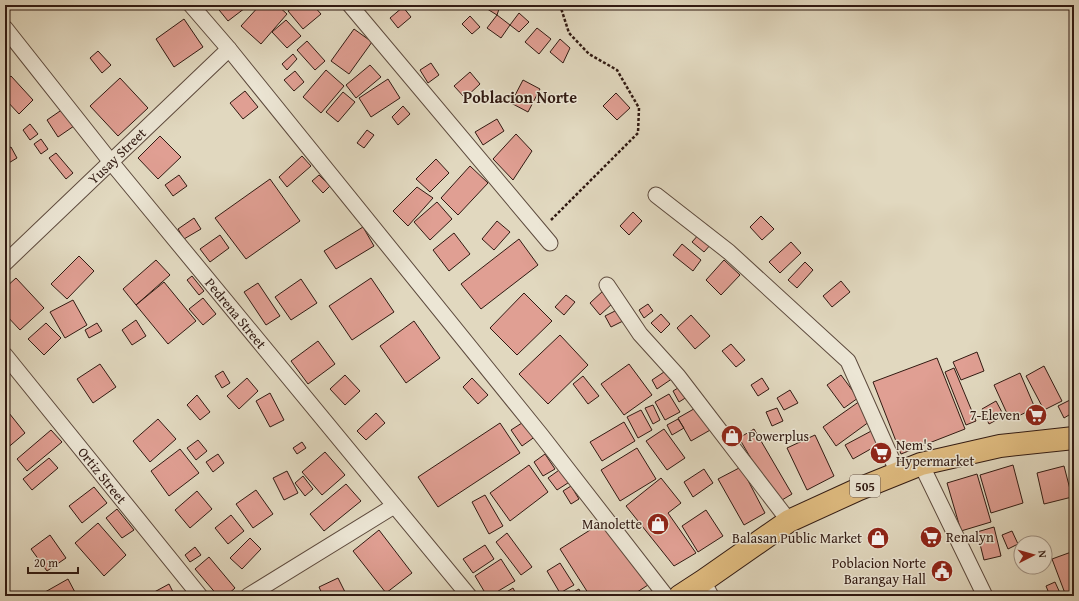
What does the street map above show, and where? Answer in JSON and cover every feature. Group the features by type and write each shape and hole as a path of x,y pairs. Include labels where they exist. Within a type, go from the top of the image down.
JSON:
{"main road":[{"name":"505","path":"680,596 707,589 789,521 898,473 921,464 1000,446 1074,438"}],"street":[{"path":"191,5 229,49 541,435 666,596"},
{"path":"350,5 550,243"},
{"name":"Pedrena Street","path":"5,28 111,162 469,596"},
{"name":"Yusay Street","path":"5,263 229,49"},
{"path":"656,195 729,252 848,361 898,473"},
{"path":"607,286 640,334 678,376 789,521"},
{"name":"Ortiz Street","path":"5,356 200,596"},
{"path":"921,464 985,596"},
{"path":"248,596 394,506"}],"path":[{"path":"541,231 638,133 639,108 617,70 589,54 569,33 560,5"}],"building":[{"path":"215,5 249,5 228,21"},
{"path":"260,5 277,5 287,14 261,44 241,26"},
{"path":"296,5 313,5 321,14 303,29 288,11"},
{"path":"485,5 493,5 499,9 497,15 484,7"},
{"path":"403,7 411,17 398,28 390,18"},
{"path":"519,13 529,22 519,32 510,25"},
{"path":"497,15 510,25 501,38 487,28"},
{"path":"470,16 480,27 472,34 462,24"},
{"path":"184,19 203,47 174,67 156,39"},
{"path":"286,20 301,36 287,48 272,32"},
{"path":"537,28 551,39 539,54 525,42"},
{"path":"354,29 372,42 349,74 331,61"},
{"path":"560,39 570,48 563,63 550,52"},
{"path":"307,41 325,61 315,70 297,50"},
{"path":"98,51 111,65 102,73 90,58"},
{"path":"293,54 297,59 287,70 282,64"},
{"path":"431,63 439,75 428,83 420,70"},
{"path":"370,65 381,77 356,98 346,85"},
{"path":"326,70 344,86 321,113 303,97"},
{"path":"295,71 304,82 294,91 284,80"},
{"path":"470,72 480,84 465,98 454,86"},
{"path":"11,76 33,100 19,114 5,99 5,81"},
{"path":"120,78 148,108 118,136 90,106"},
{"path":"388,79 400,98 371,117 359,98"},
{"path":"523,80 540,89 528,112 511,103"},
{"path":"245,91 258,107 243,119 230,103"},
{"path":"343,92 355,102 338,122 326,112"},
{"path":"616,93 630,108 617,120 603,106"},
{"path":"403,106 410,114 398,125 392,117"},
{"path":"63,109 74,126 58,137 47,120"},
{"path":"497,119 504,131 483,145 475,132"},
{"path":"30,124 38,134 30,140 23,130"},
{"path":"367,130 374,135 364,148 357,143"},
{"path":"516,134 532,151 513,180 493,159"},
{"path":"160,136 181,157 158,179 138,158"},
{"path":"41,139 48,149 41,154 34,144"},
{"path":"11,147 17,158 7,164 5,161 5,150"},
{"path":"56,153 73,173 66,179 49,158"},
{"path":"302,156 311,166 287,187 279,177"},
{"path":"436,159 449,173 430,192 416,179"},
{"path":"470,166 488,183 458,215 441,198"},
{"path":"179,175 187,186 173,196 165,185"},
{"path":"319,175 330,186 323,193 312,181"},
{"path":"270,179 300,221 246,259 215,218"},
{"path":"417,187 433,198 408,226 393,211"},
{"path":"437,202 452,219 430,240 414,222"},
{"path":"633,212 642,221 629,235 620,226"},
{"path":"761,216 774,229 762,240 750,227"},
{"path":"194,218 201,229 184,239 178,229"},
{"path":"497,221 510,232 494,250 482,239"},
{"path":"363,227 374,246 336,269 324,251"},
{"path":"454,233 470,254 449,271 433,250"},
{"path":"700,233 712,243 704,252 692,242"},
{"path":"220,235 229,248 210,262 200,249"},
{"path":"519,239 538,265 481,309 461,284"},
{"path":"791,242 801,253 780,273 769,262"},
{"path":"682,244 701,260 693,271 673,255"},
{"path":"79,256 94,271 67,299 51,284"},
{"path":"156,260 170,275 136,305 123,289"},
{"path":"724,260 740,275 721,295 706,280"},
{"path":"805,262 813,270 797,288 788,280"},
{"path":"192,276 204,291 199,295 187,280"},
{"path":"16,278 44,308 20,330 5,314 5,288"},
{"path":"371,278 394,312 352,340 329,306"},
{"path":"301,279 317,303 291,320 275,297"},
{"path":"841,281 850,292 832,307 823,296"},
{"path":"164,282 196,321 168,344 136,305"},
{"path":"258,283 280,316 266,325 244,292"},
{"path":"604,290 614,302 600,315 590,303"},
{"path":"524,293 552,321 517,355 490,328"},
{"path":"566,295 575,302 564,315 555,307"},
{"path":"203,298 216,314 203,325 189,309"},
{"path":"73,300 87,325 65,338 50,312"},
{"path":"648,304 653,311 644,318 639,310"},
{"path":"617,310 623,321 611,327 605,316"},
{"path":"661,314 670,324 661,333 651,323"},
{"path":"691,315 710,336 695,349 677,328"},
{"path":"136,320 146,336 132,345 122,330"},
{"path":"414,321 440,358 406,383 380,346"},
{"path":"46,323 61,338 44,355 28,339"},
{"path":"97,323 102,331 89,338 85,330"},
{"path":"560,335 588,365 548,404 519,374"},
{"path":"318,341 335,364 308,384 291,361"},
{"path":"731,344 745,360 736,367 722,351"},
{"path":"977,352 984,371 961,380 953,362"},
{"path":"937,358 965,429 901,454 873,382"},
{"path":"100,364 116,387 93,403 77,379"},
{"path":"629,364 652,395 624,415 601,384"},
{"path":"1044,366 1062,401 1044,410 1026,376"},
{"path":"670,368 676,376 657,389 652,380"},
{"path":"954,368 976,421 966,425 945,372"},
{"path":"223,371 230,383 222,388 215,376"},
{"path":"1020,373 1035,408 1010,420 994,385"},
{"path":"345,375 360,391 345,405 330,389"},
{"path":"841,375 858,398 844,408 827,385"},
{"path":"583,376 599,396 588,404 573,384"},
{"path":"247,378 258,391 239,409 227,396"},
{"path":"472,378 488,395 478,404 463,387"},
{"path":"762,378 769,389 758,396 751,385"},
{"path":"683,385 690,395 679,402 673,391"},
{"path":"790,390 798,403 784,410 777,398"},
{"path":"270,393 284,420 270,427 256,401"},
{"path":"669,394 680,412 665,420 655,402"},
{"path":"197,395 210,412 200,420 187,405"},
{"path":"1074,398 1074,412 1064,418 1058,406"},
{"path":"860,401 873,419 836,446 823,427"},
{"path":"996,401 1004,416 989,424 982,409"},
{"path":"653,405 660,420 653,424 645,408"},
{"path":"699,406 712,429 691,441 678,418"},
{"path":"777,408 783,421 772,426 766,412"},
{"path":"641,410 652,430 638,438 627,417"},
{"path":"9,413 25,433 5,450 5,417"},
{"path":"376,413 385,423 366,440 357,431"},
{"path":"158,419 176,439 150,462 133,441"},
{"path":"678,419 684,428 672,435 667,425"},
{"path":"525,421 536,436 522,446 511,430"},
{"path":"624,422 635,441 602,461 590,442"},
{"path":"500,423 520,453 438,507 418,477"},
{"path":"664,429 685,458 667,470 646,441"},
{"path":"754,429 792,494 777,503 739,438"},
{"path":"875,429 883,442 853,459 845,445"},
{"path":"51,430 62,442 27,471 17,459"},
{"path":"815,435 834,476 807,490 787,448"},
{"path":"198,440 207,451 196,460 187,448"},
{"path":"302,442 306,448 297,454 293,448"},
{"path":"637,448 656,479 620,501 601,470"},
{"path":"180,449 199,473 169,496 151,471"},
{"path":"325,452 345,475 322,495 302,472"},
{"path":"218,454 224,463 213,472 206,462"},
{"path":"545,454 555,469 543,476 534,462"},
{"path":"49,458 58,468 32,490 23,479"},
{"path":"529,465 548,492 510,521 490,493"},
{"path":"1013,465 1023,503 991,513 980,475"},
{"path":"1064,466 1072,497 1044,504 1037,473"},
{"path":"741,467 765,513 744,525 718,479"},
{"path":"562,468 571,481 557,490 548,478"},
{"path":"704,469 713,483 693,497 684,482"},
{"path":"287,471 298,493 284,500 273,478"},
{"path":"977,474 991,522 961,531 947,483"},
{"path":"303,476 313,489 305,496 295,483"},
{"path":"661,478 681,503 668,513 696,553 674,566 626,506"},
{"path":"346,484 361,501 324,531 310,514"},
{"path":"571,486 579,499 571,504 563,491"},
{"path":"94,487 107,503 82,523 69,506"},
{"path":"256,490 273,514 253,528 236,504"},
{"path":"197,491 212,509 190,528 175,510"},
{"path":"485,495 503,526 489,534 472,502"},
{"path":"117,509 134,530 122,538 106,518"},
{"path":"706,510 723,536 698,552 682,526"},
{"path":"231,515 244,531 228,544 215,528"},
{"path":"606,520 648,585 631,596 590,596 560,549"},
{"path":"98,523 126,555 104,576 75,543"},
{"path":"994,527 1001,556 984,560 977,532"},
{"path":"379,530 412,573 386,593 353,551"},
{"path":"1012,531 1014,535 1013,546 1008,549 1002,535"},
{"path":"507,533 532,567 521,575 496,542"},
{"path":"50,535 66,558 47,571 31,549"},
{"path":"250,538 261,549 242,569 230,558"},
{"path":"485,545 494,559 473,573 463,559"},
{"path":"195,547 201,555 190,562 185,555"},
{"path":"1074,551 1074,593 1066,596 1053,559"},
{"path":"209,557 235,588 226,596 218,596 195,569"},
{"path":"501,559 515,581 490,596 487,596 475,576"},
{"path":"560,563 574,585 560,593 547,571"},
{"path":"338,578 347,596 323,596 319,587"},
{"path":"68,579 77,596 38,596"},
{"path":"1055,582 1060,593 1050,596 1046,586"},
{"path":"169,584 175,596 147,596"},
{"path":"513,588 517,596 500,596"},
{"path":"579,589 582,596 566,596"}],"place":[{"name":"7-Eleven","path":"1036,415"},
{"name":"Powerplus","path":"732,436"},
{"name":"Nem's Hypermarket","path":"881,453"},
{"name":"Manolette","path":"658,524"},
{"name":"Renalyn","path":"931,537"},
{"name":"Balasan Public Market","path":"878,538"},
{"name":"Poblacion Norte Barangay Hall","path":"942,571"}],"district":[{"name":"Poblacion Norte","path":"520,97"}]}
